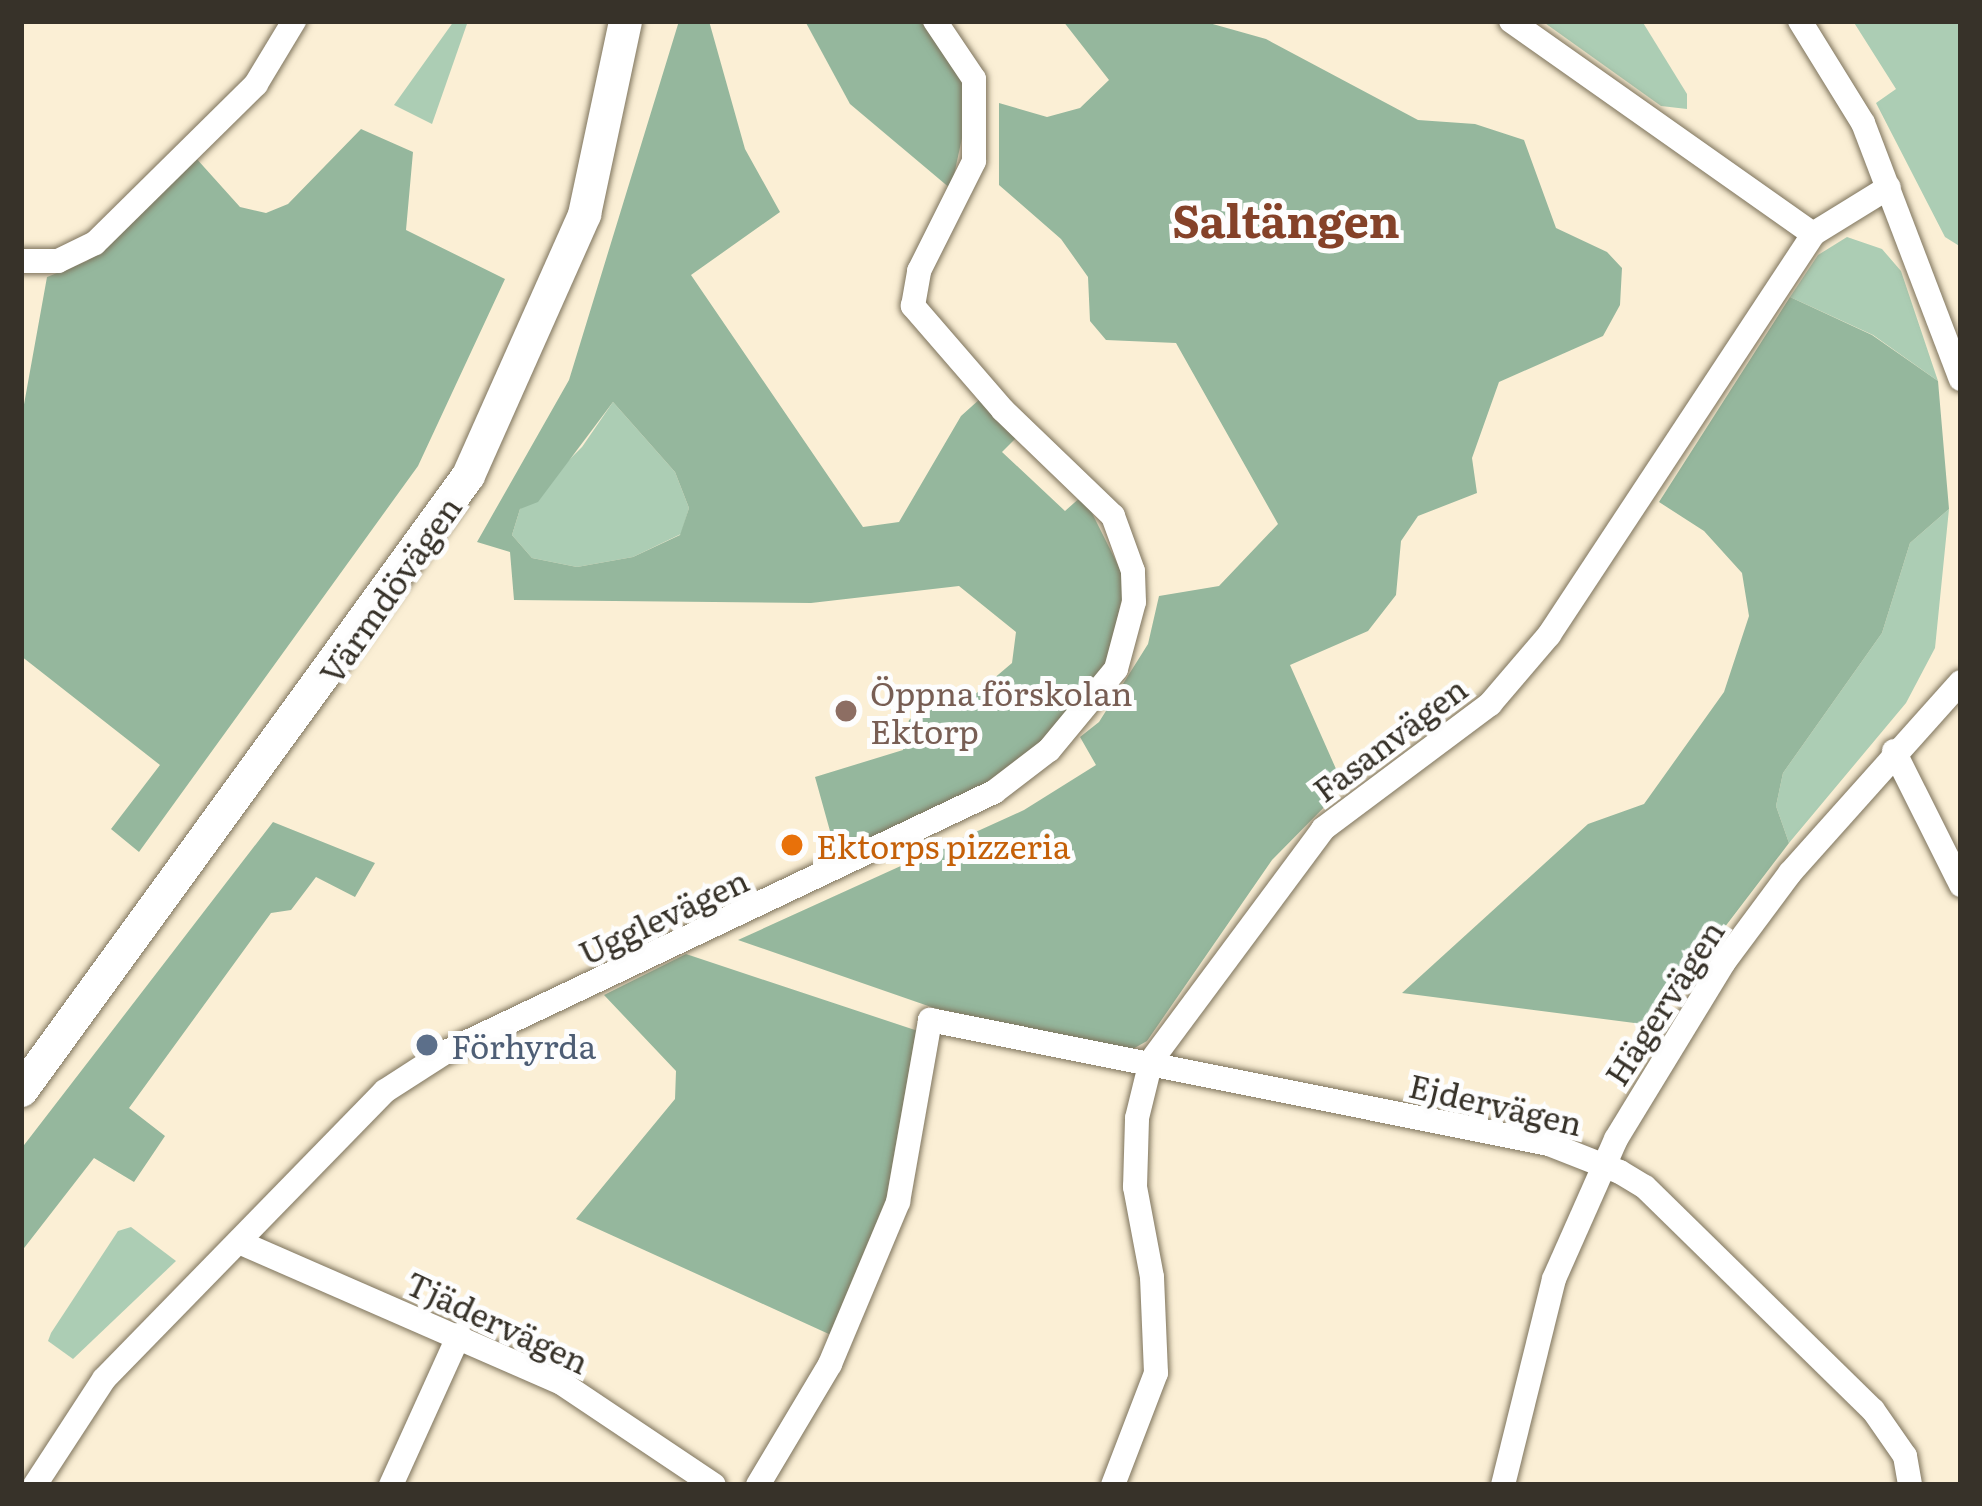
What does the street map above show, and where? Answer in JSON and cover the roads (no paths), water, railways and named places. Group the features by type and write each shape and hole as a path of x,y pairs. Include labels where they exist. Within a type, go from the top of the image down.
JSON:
{"main road":[{"name":"Värmdövägen","path":"21,1090 468,475 584,214 625,21"}],"street":[{"path":"21,261 58,261 94,243 256,84 294,21"},
{"name":"Ugglevägen","path":"34,1485 104,1379 385,1091 443,1053 994,792 1049,750 1116,669 1133,587 1113,516 1003,410 913,306 920,271 974,160 974,79 935,21"},
{"path":"1511,21 1813,234"},
{"path":"1800,21 1863,123 1961,379"},
{"name":"Fasanvägen","path":"1113,1485 1156,1373 1152,1276 1135,1187 1137,1118 1151,1061 1323,829 1490,704 1549,635 1813,234 1889,187"},
{"name":"Hägervägen","path":"1503,1485 1555,1279 1603,1164 1724,962 1894,751 1961,682"},
{"path":"1894,751 1961,885"},
{"name":"Ejdervägen","path":"758,1485 830,1364 898,1202 930,1020 1549,1144 1603,1164 1646,1187 1874,1410 1905,1456 1910,1485"},
{"name":"Tjädervägen","path":"239,1242 560,1382 714,1485"},
{"path":"391,1485 459,1335"}],"place":[{"name":"Öppna förskolan Ektorp","path":"846,711"},
{"name":"Ektorps pizzeria","path":"792,845"},
{"name":"Förhyrda","path":"427,1045"}],"district":[{"name":"Saltängen","path":"1286,219"}]}
